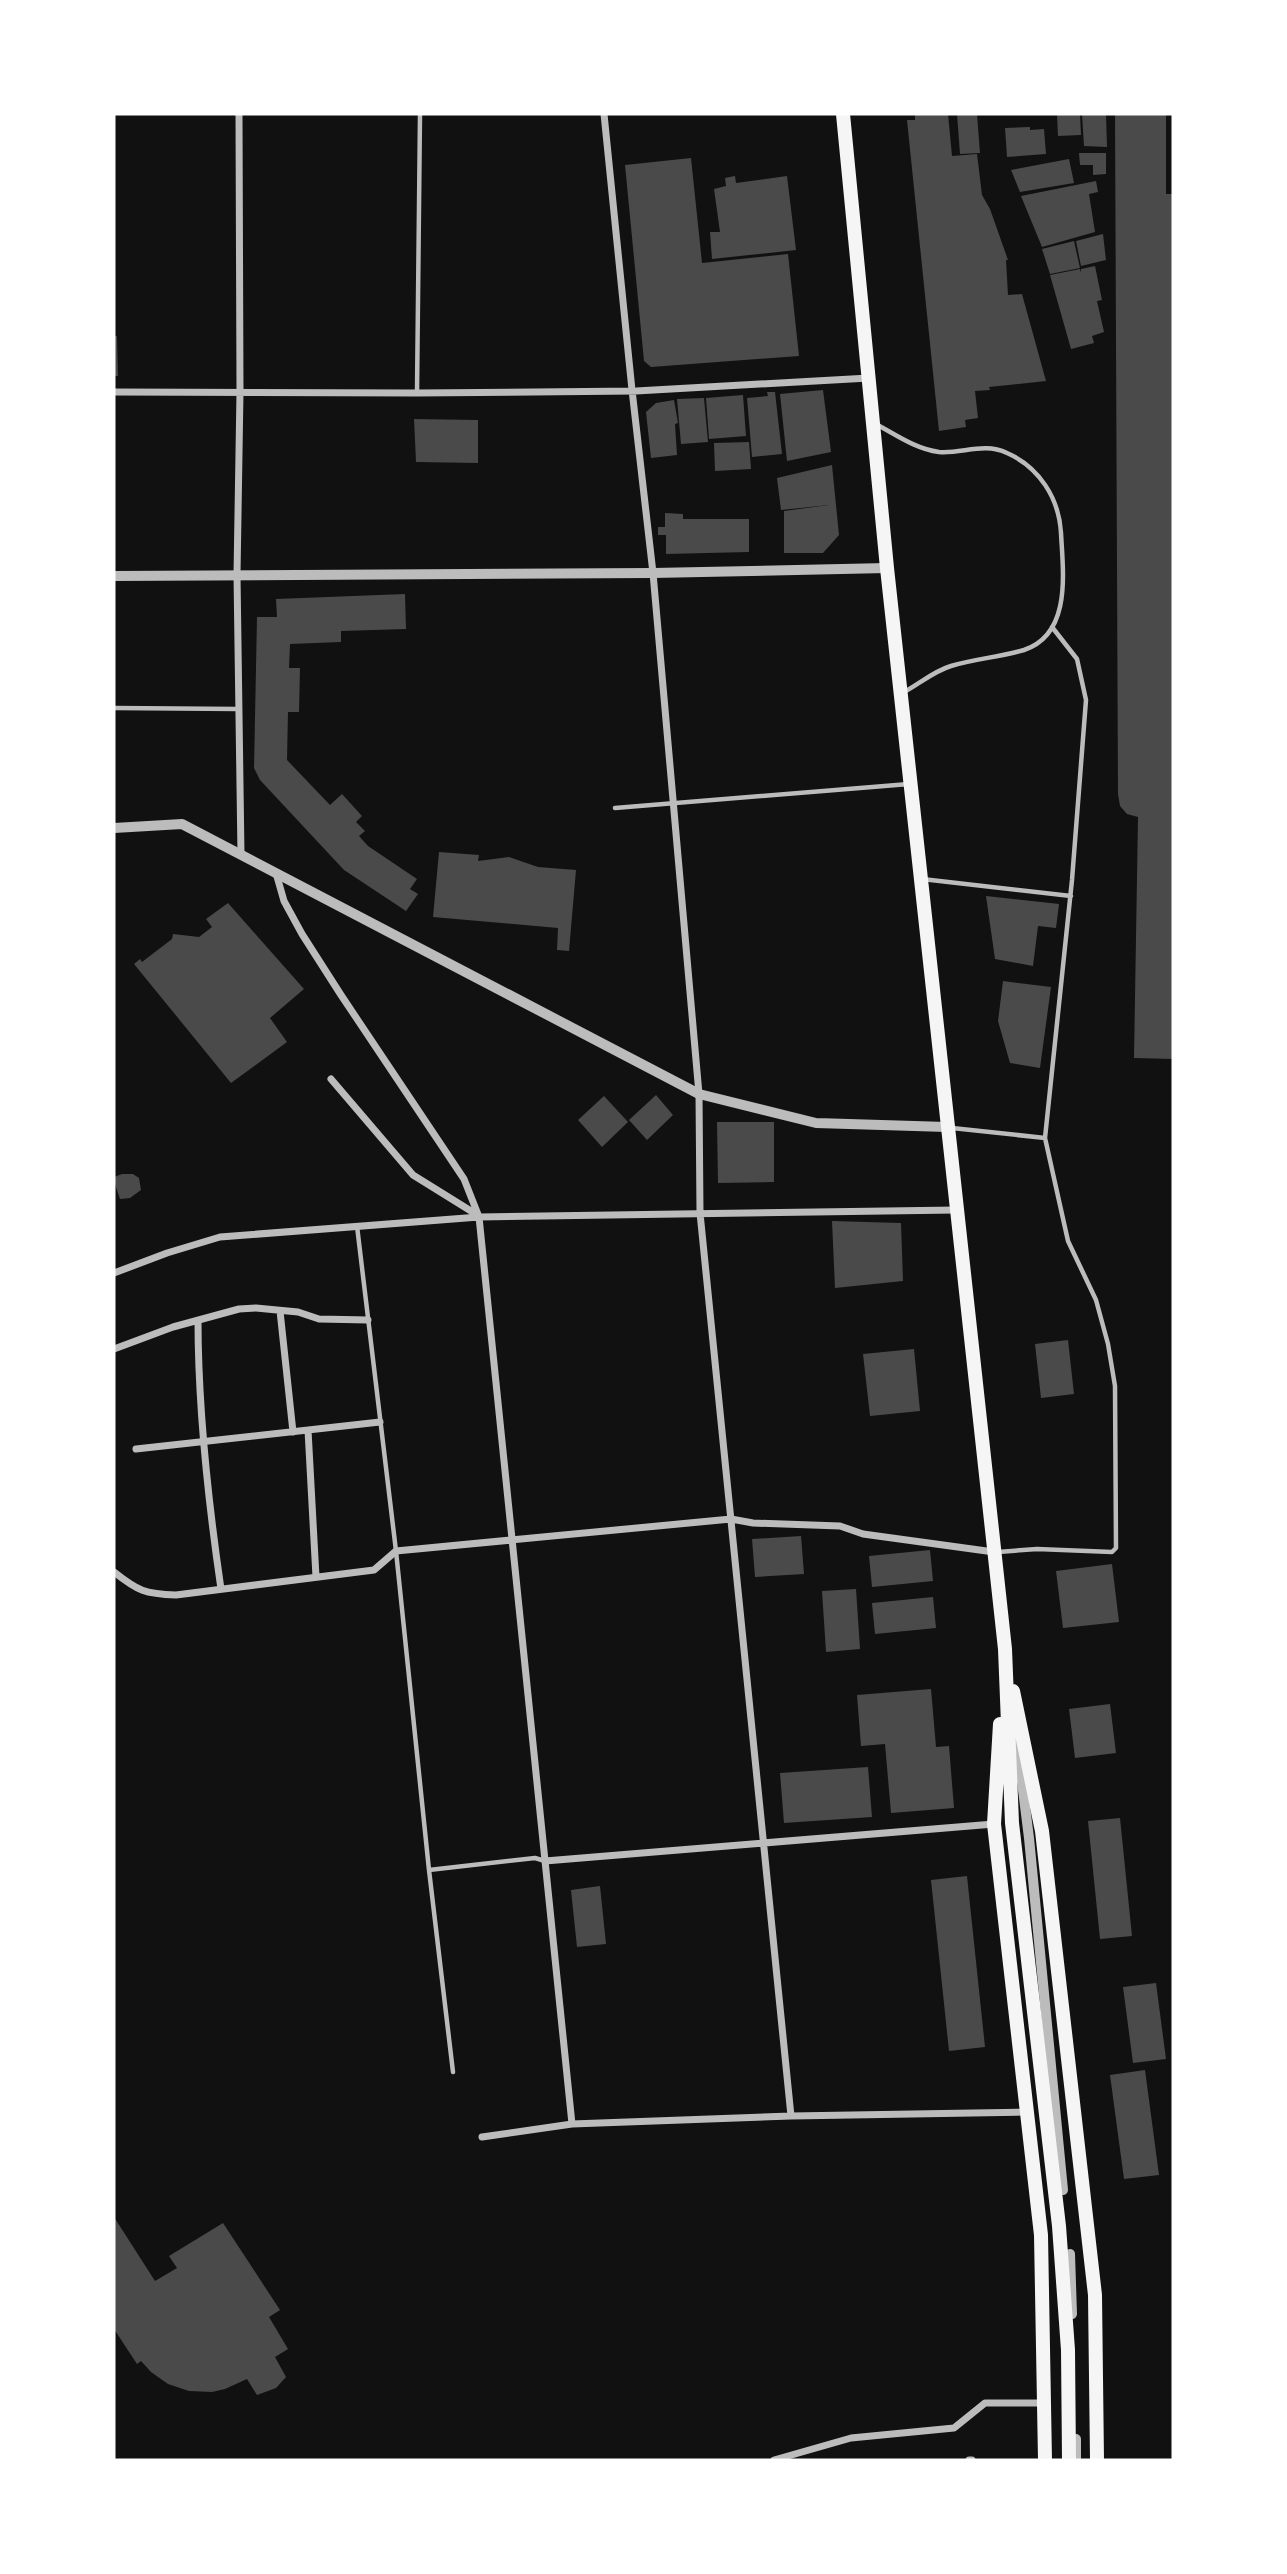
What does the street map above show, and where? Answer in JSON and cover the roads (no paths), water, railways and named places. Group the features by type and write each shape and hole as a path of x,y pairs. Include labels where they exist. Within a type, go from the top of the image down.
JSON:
{"main road":[{"path":"843,114 900,695 1004,1649 1012,1823 1059,2226 1068,2350 1069,2460"},
{"path":"1004,1649 994,1824 1041,2235 1045,2460"},
{"path":"1004,1649 1042,1831 1096,2294 1097,2460"}],"street":[{"path":"239,114 240,392 237,575 241,855"},
{"path":"604,114 653,573 699,1094 701,1213 791,2116"},
{"path":"114,392 417,393 632,390 869,378"},
{"path":"114,576 653,573 887,568"},
{"path":"114,828 182,824 699,1094 816,1123 947,1127"},
{"path":"276,873 284,901 302,934 464,1179 479,1217 572,2123"},
{"path":"331,1079 413,1175 479,1217"},
{"path":"114,1273 220,1237 357,1226 479,1217 956,1210"},
{"path":"114,1349 198,1320 248,1308 298,1312 319,1319 368,1320"},
{"path":"280,1311 293,1432"},
{"path":"198,1320 198,1384 209,1508 221,1590"},
{"path":"136,1449 380,1422"},
{"path":"308,1430 316,1577"},
{"path":"114,1572 136,1589 155,1594 176,1595 374,1570 396,1551 731,1519 753,1523 840,1526 863,1534 994,1552"},
{"path":"1004,1649 1030,1838 1063,2190"},
{"path":"545,1861 994,1824"},
{"path":"482,2137 572,2123 1027,2112"},
{"path":"1070,2254 1076,2460"},
{"path":"774,2460 851,2438 954,2428 985,2403 1044,2403"}],"lane":[{"path":"417,393 420,114"},
{"path":"873,423 918,447 941,452 982,447 1003,451 1024,461 1040,477 1054,500 1060,527 1063,593 1052,627 1044,637 1027,649 950,667 900,695"},
{"path":"994,1552 1037,1549 1112,1552 1116,1548 1115,1386 1108,1344 1096,1300 1068,1241 1045,1138 1071,897 1086,700 1077,659 1052,627"},
{"path":"114,708 239,709"},
{"path":"615,808 910,784"},
{"path":"920,879 1071,897"},
{"path":"947,1127 1045,1138"},
{"path":"357,1226 396,1551 453,2072"},
{"path":"429,1870 535,1858 545,1861"}]}
